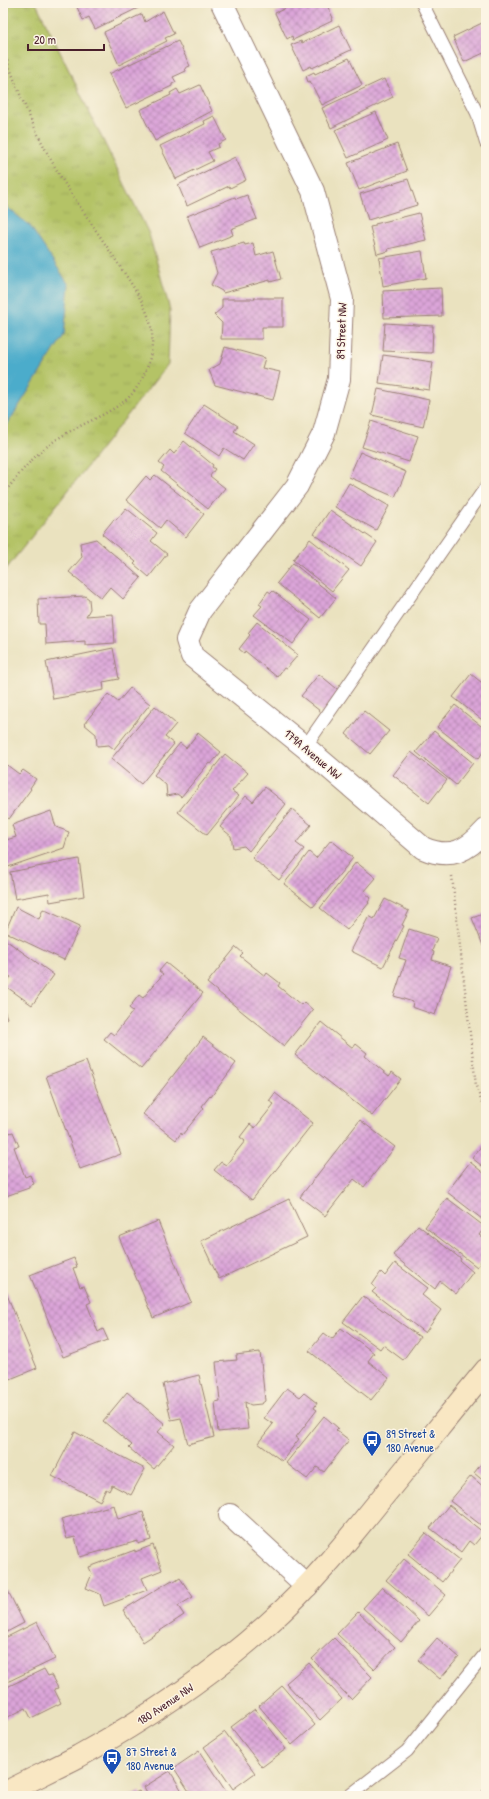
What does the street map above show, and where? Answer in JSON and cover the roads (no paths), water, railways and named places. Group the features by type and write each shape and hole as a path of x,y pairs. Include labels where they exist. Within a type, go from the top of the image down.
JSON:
{"street":[{"name":"89 Street NW","path":"187,640 200,611 297,486 324,433 339,379 342,299 313,191 222,3"},
{"name":"179A Avenue NW","path":"187,640 192,656 305,747 423,848 435,853 450,854 471,844 486,830"},
{"name":"180 Avenue NW","path":"3,1794 79,1756 137,1723 187,1689 228,1658 267,1625 307,1586 347,1541 486,1370"},
{"path":"230,1515 307,1586"}],"lane":[{"path":"422,3 477,113 486,142"},
{"path":"305,747 486,487"},
{"path":"349,1796 407,1751 486,1652"}],"water":[{"path":"3,204 30,226 69,285 64,335 3,431"}],"place":[{"name":"89 Street & 180 Avenue","path":"372,1457"},
{"name":"87 Street & 180 Avenue","path":"112,1775"}]}
